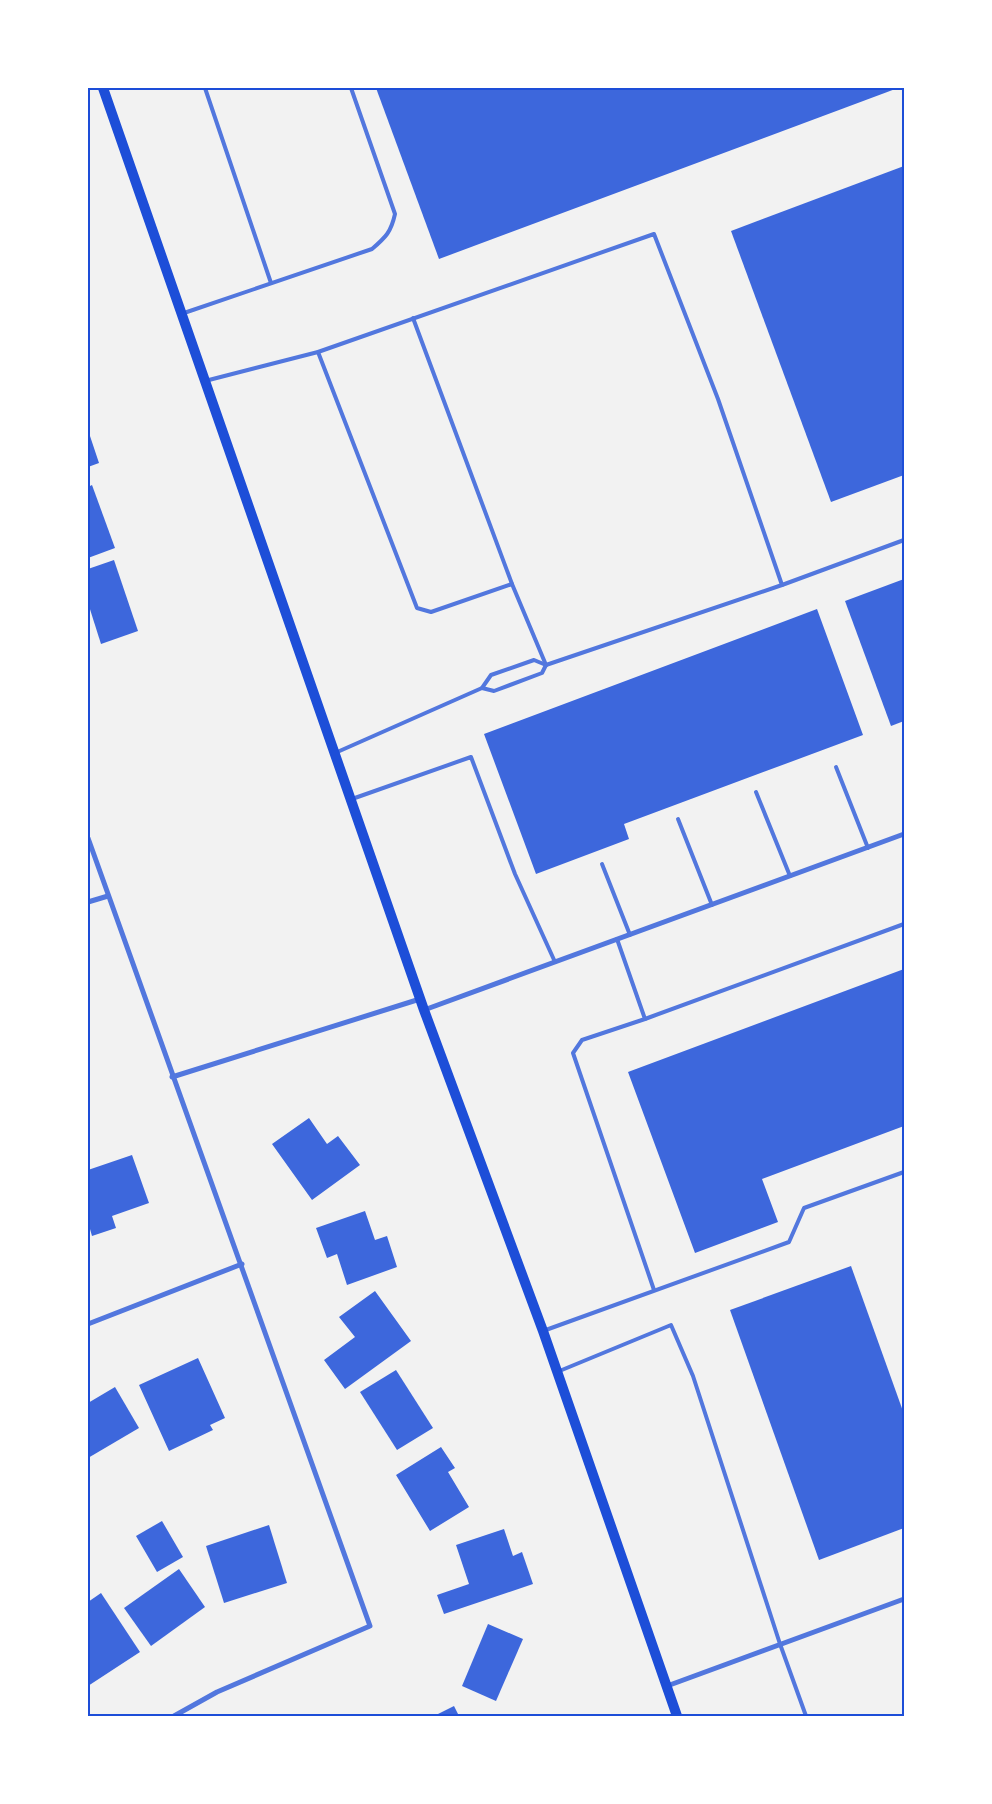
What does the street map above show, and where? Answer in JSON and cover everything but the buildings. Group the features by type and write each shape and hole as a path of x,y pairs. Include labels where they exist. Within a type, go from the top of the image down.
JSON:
{"main road":[{"path":"103,88 420,999 543,1331 677,1716"}],"street":[{"path":"424,1010 904,834"},
{"path":"88,838 370,1626 217,1692 174,1716"},
{"path":"88,902 108,896"},
{"path":"172,1077 420,999"},
{"path":"88,1324 242,1264"},
{"path":"666,1686 904,1599"}],"lane":[{"path":"205,88 271,283"},
{"path":"181,313 372,249 392,229 395,214 351,88"},
{"path":"205,381 318,352 654,234 718,399 782,584"},
{"path":"413,318 512,584 546,665 542,673 494,691 482,688"},
{"path":"318,352 417,608 431,612 512,584"},
{"path":"334,753 482,688 491,675 534,660 546,665 904,540"},
{"path":"351,800 471,757 514,874 555,962"},
{"path":"836,767 868,848"},
{"path":"756,792 790,876"},
{"path":"678,819 712,905"},
{"path":"602,864 630,935"},
{"path":"654,1290 573,1053 582,1040 645,1019 904,924"},
{"path":"617,940 645,1019"},
{"path":"543,1331 789,1242 804,1208 904,1172"},
{"path":"557,1372 670,1325 693,1376 780,1644 806,1716"}]}
